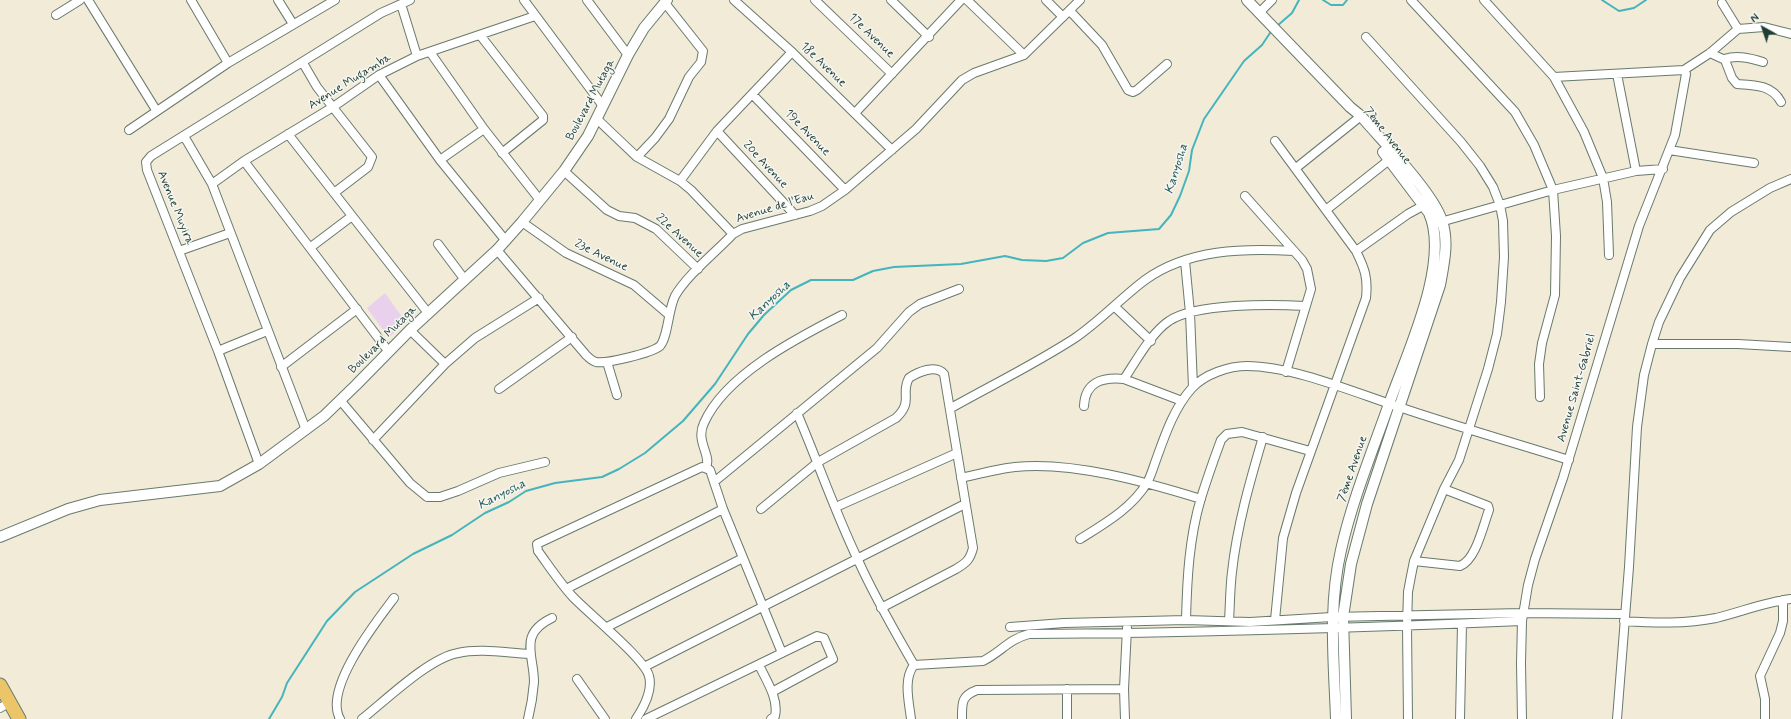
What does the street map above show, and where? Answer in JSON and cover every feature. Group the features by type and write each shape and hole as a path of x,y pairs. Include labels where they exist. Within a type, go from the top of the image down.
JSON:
{"highway":[{"path":"0,685 5,705 19,719"}],"street":[{"path":"56,15 80,0"},
{"path":"88,0 156,110"},
{"path":"191,0 228,63"},
{"path":"278,0 293,24"},
{"path":"129,130 156,110 228,63 335,0"},
{"name":"Avenue Muyira","path":"259,464 218,350 147,170 146,162 151,156 303,63 381,13 410,0"},
{"path":"524,0 603,106"},
{"path":"587,0 628,55"},
{"name":"18e Avenue","path":"734,0 792,52 892,150"},
{"name":"17e Avenue","path":"815,0 892,74"},
{"path":"891,0 929,37"},
{"path":"855,113 929,37 961,0"},
{"path":"967,0 1024,55"},
{"path":"1046,0 1063,17"},
{"name":"Avenue de l'Eau","path":"497,250 586,355 594,362 607,362 651,352 660,345 664,336 668,314 675,297 684,283 733,234 752,226 795,215 822,206 844,190 892,150 935,111 962,80 974,73 1024,55 1080,0"},
{"name":"7ème Avenue","path":"1247,0 1290,43 1359,118 1428,203 1446,239 1445,259 1440,284 1394,406 1351,564 1337,622 1336,719"},
{"path":"1259,13 1272,0"},
{"path":"1411,0 1515,112 1537,151 1553,190 1556,236 1555,288 1542,343 1539,364 1540,397"},
{"path":"1484,0 1554,77 1584,132 1603,178 1607,202 1609,254"},
{"path":"636,157 655,138 669,119 689,77 703,56 703,51 666,1"},
{"name":"Boulevard Mutaga","path":"0,537 43,518 100,500 220,486 259,464 306,430 340,400 428,312 497,250 522,222 539,199 564,171 588,136 628,55 644,28 666,1"},
{"path":"1722,3 1738,29"},
{"path":"401,4 417,56"},
{"path":"1070,11 1102,45 1128,90 1133,92 1137,90 1167,64"},
{"name":"Avenue Mugamba","path":"212,184 244,161 333,107 379,75 417,56 535,16"},
{"path":"1554,77 1684,70 1710,53 1738,29 1764,27 1791,34"},
{"path":"480,35 543,116 541,123 502,153"},
{"path":"1366,36 1462,142 1493,187 1500,205 1503,221 1504,257 1497,334 1488,369 1459,460 1444,489 1414,561 1408,592 1408,719"},
{"path":"430,52 484,129 539,199"},
{"path":"680,182 717,131 792,52"},
{"path":"1710,53 1724,59 1743,57 1763,62"},
{"path":"1724,59 1734,82 1737,84 1769,88 1777,94 1781,102"},
{"path":"303,63 317,87 372,157 368,167 334,193"},
{"name":"Avenue Saint-Gabriel","path":"1522,719 1521,663 1523,617 1535,559 1569,460 1624,272 1675,135 1686,74 1684,70"},
{"path":"1617,74 1636,171"},
{"path":"379,75 440,160 506,241"},
{"name":"19e Avenue","path":"752,94 844,190"},
{"path":"1296,168 1359,118"},
{"name":"7ème Avenue","path":"1359,118 1389,160 1428,203"},
{"path":"597,119 636,157 680,182 691,190 733,234"},
{"path":"440,160 484,129"},
{"name":"20e Avenue","path":"717,131 795,215"},
{"path":"288,134 428,312"},
{"path":"184,136 212,184 306,430"},
{"path":"1274,140 1356,251 1364,267 1367,282 1366,298 1310,451 1283,538 1275,620"},
{"path":"1669,150 1754,163"},
{"path":"1326,210 1389,160"},
{"path":"244,161 311,247 389,352"},
{"path":"1438,222 1553,190 1603,178 1636,171 1663,169"},
{"name":"22e Avenue","path":"564,171 607,210 619,216 641,220 656,229 698,269"},
{"path":"1617,719 1629,567 1637,427 1644,375 1659,322 1680,278 1710,230 1731,212 1770,188 1791,179"},
{"path":"1245,196 1294,251 1307,269 1311,280 1311,289 1286,372"},
{"path":"1356,251 1408,214 1428,203"},
{"path":"311,247 352,216"},
{"name":"23e Avenue","path":"522,222 566,253 634,285 668,314"},
{"path":"179,251 230,233"},
{"path":"438,244 465,280"},
{"path":"951,408 1076,337 1146,280 1164,269 1206,254 1260,249 1294,251"},
{"path":"1185,261 1190,313 1193,387"},
{"path":"714,482 877,348 909,312 920,304 959,290"},
{"path":"374,440 445,364 476,338 539,298"},
{"path":"1114,306 1151,341"},
{"path":"1124,379 1151,341 1168,321 1176,317 1190,313 1233,306 1305,306"},
{"path":"281,367 357,309"},
{"path":"706,467 708,460 701,439 703,425 710,412 746,373 792,341 842,315"},
{"path":"410,330 445,364"},
{"path":"218,350 267,331"},
{"path":"499,389 572,337"},
{"path":"1652,344 1738,344 1791,347"},
{"path":"607,362 617,395"},
{"path":"1080,539 1108,521 1130,503 1147,483 1169,425 1182,401 1193,387 1208,376 1226,369 1247,366 1286,372 1333,385 1469,430 1569,460"},
{"path":"761,509 818,462 896,418 903,411 907,402 906,383 909,378 914,375 936,369 941,370 944,374 951,408 973,548 971,557 967,562 881,608"},
{"path":"1084,406 1085,395 1089,388 1105,379 1124,379 1182,401"},
{"path":"340,400 410,483 427,497 440,497 458,491 499,473 545,462"},
{"path":"797,413 857,559 881,608 914,665"},
{"path":"1186,620 1187,579 1200,499 1221,440 1227,434 1242,432 1310,451"},
{"path":"1229,621 1232,571 1237,540 1244,507 1263,437"},
{"path":"836,507 957,453"},
{"path":"636,719 648,698 649,676 644,667 606,627 566,589 538,551 537,544 623,505 702,466 710,470 723,509 764,606 782,654"},
{"path":"961,478 1014,467 1042,466 1147,483 1200,499"},
{"path":"1414,561 1460,566 1465,565 1472,556 1489,510 1488,506 1444,489"},
{"path":"644,667 965,504"},
{"path":"566,589 723,509"},
{"path":"606,627 743,558"},
{"path":"340,719 337,709 339,689 350,663 394,598"},
{"path":"911,719 908,680 909,671 914,665 983,661 992,657 1017,637 1029,634 1252,632 1337,622 1407,617 1624,617 1657,624 1699,621 1787,600 1780,634 1760,676 1765,699 1765,719"},
{"path":"1010,627 1064,623 1186,620 1275,620 1407,626 1462,624 1523,617"},
{"path":"528,719 534,682 529,654 532,636 536,628 552,618"},
{"path":"1125,719 1124,689 1127,622"},
{"name":"7ème Avenue","path":"1337,622 1346,719"},
{"path":"1460,719 1462,624"},
{"path":"646,719 821,636 826,642 833,659 772,692"},
{"path":"362,719 433,663 448,655 460,652 529,654"},
{"path":"758,665 772,692 777,709 775,716 771,719"},
{"path":"577,679 605,719"},
{"path":"1067,689 1067,719"},
{"path":"962,719 964,699 968,693 977,690 1124,689"}],"shaded area":[{"path":"385,293 405,321 389,338 367,308"}],"waterway":[{"name":"Kanyosha","path":"1277,26 1292,13 1299,0"},
{"name":"Kanyosha","path":"1323,0 1331,5 1343,5 1347,0"},
{"name":"Kanyosha","path":"1602,0 1619,11 1634,8 1646,0"},
{"name":"Kanyosha","path":"269,719 282,697 287,683 327,621 355,592 413,554 452,535 485,513 509,502 526,491 555,483 602,477 619,469 645,453 683,421 715,384 748,334 764,315 791,290 811,280 853,280 873,271 894,267 961,264 1005,256 1022,260 1046,261 1063,258 1083,243 1108,233 1159,229 1171,215 1180,196 1189,171 1192,150 1204,119 1244,61 1262,45 1272,30"}]}
